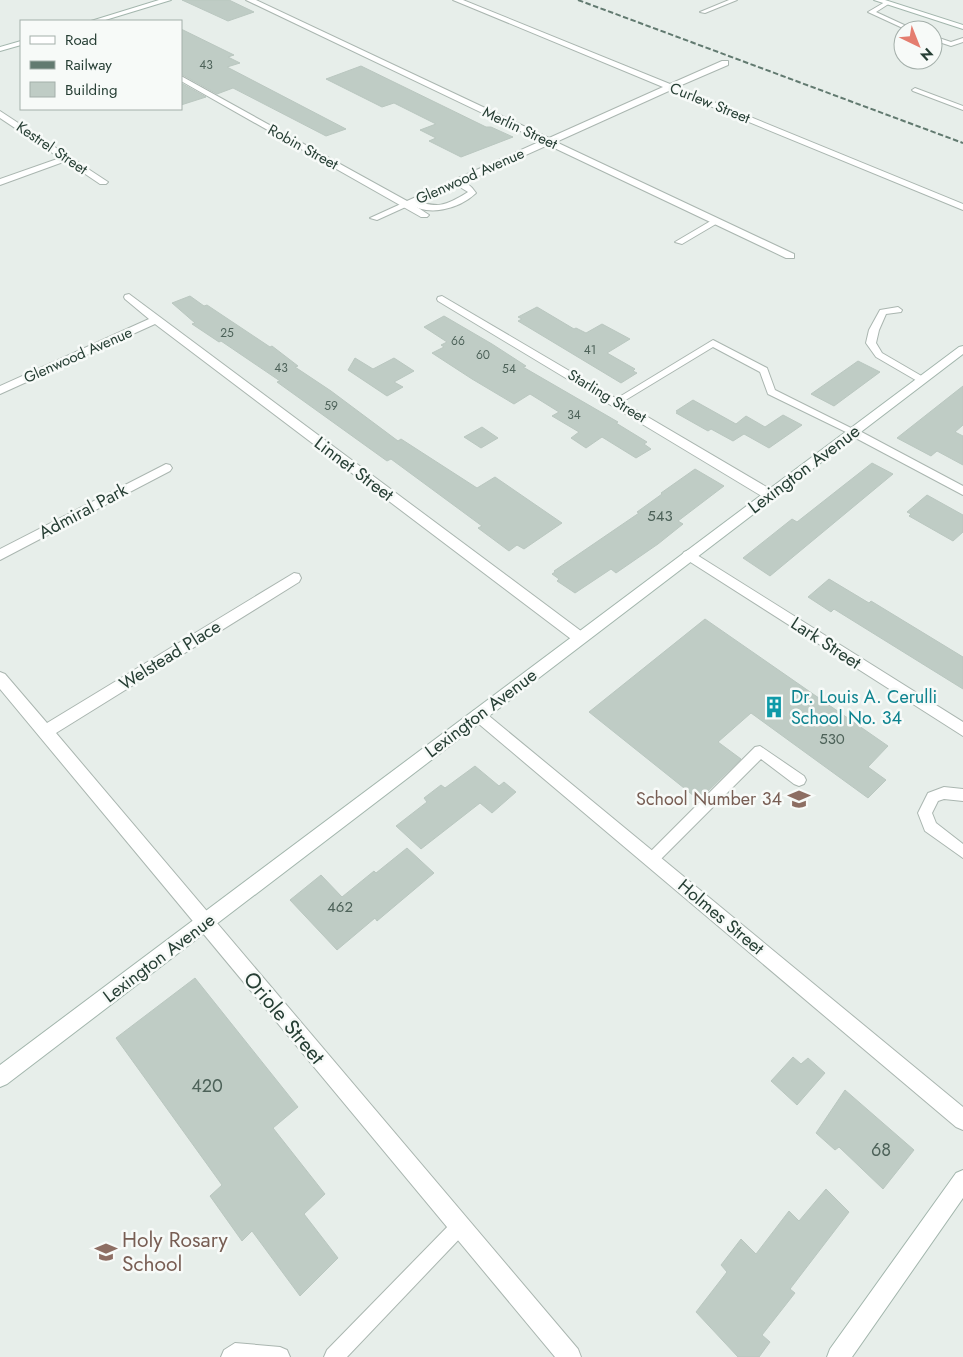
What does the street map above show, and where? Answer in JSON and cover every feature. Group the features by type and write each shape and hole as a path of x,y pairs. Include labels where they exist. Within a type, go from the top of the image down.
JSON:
{"street":[{"path":"98,20 167,0"},
{"name":"Merlin Street","path":"250,0 790,256"},
{"name":"Curlew Street","path":"457,0 963,207"},
{"path":"878,0 963,27"},
{"path":"0,49 20,43"},
{"name":"Glenwood Avenue","path":"409,203 725,63"},
{"name":"Robin Street","path":"182,79 409,203 424,215"},
{"name":"Kestrel Street","path":"0,114 103,182"},
{"path":"0,182 67,158"},
{"name":"Linnet Street","path":"129,297 156,320 580,638"},
{"name":"Starling Street","path":"442,299 770,495"},
{"name":"Glenwood Avenue","path":"0,390 156,320"},
{"name":"Lexington Avenue","path":"0,1077 963,349"},
{"path":"854,432 963,491"},
{"name":"Admiral Park","path":"0,555 166,468"},
{"name":"Lark Street","path":"689,555 963,730"},
{"name":"Welstead Place","path":"45,732 294,578"},
{"name":"Oriole Street","path":"0,678 570,1357"},
{"name":"Holmes Street","path":"478,715 963,1120"},
{"path":"838,1357 963,1180"}],"lane":[{"path":"703,12 734,0"},
{"path":"887,3 871,12 893,22"},
{"path":"943,41 951,44 963,40"},
{"path":"915,90 963,108"},
{"path":"374,218 409,203 434,210 472,193 470,189 458,182"},
{"path":"679,242 718,221"},
{"path":"898,310 883,312 874,330 872,343 879,355 922,380"},
{"path":"616,402 713,343 764,370 770,392 854,432"},
{"path":"652,859 760,752 799,780"},
{"path":"963,795 944,793 933,796 925,813 930,827 963,852"},
{"path":"334,1357 460,1226"},
{"path":"231,1357 235,1353 280,1357"}],"building":[{"path":"182,0 229,0 254,12 228,21"},
{"path":"182,29 234,55 228,57 240,63 227,67 346,129 326,136 233,88 217,94 182,75"},
{"path":"361,66 486,127 491,127 513,137 461,157 429,141 436,138 420,130 436,124 394,103 382,107 326,79"},
{"path":"182,84 206,97 182,105"},
{"path":"190,296 204,306 207,305 270,347 272,346 298,366 295,367 331,391 398,441 401,439 477,488 495,477 562,523 524,549 517,545 509,551 478,528 482,526 391,459 387,461 277,382 280,381 192,324 195,323 172,303"},
{"path":"537,307 574,329 576,328 586,333 602,324 630,339 607,353 635,369 633,371 637,373 621,383 518,321 522,319 518,317"},
{"path":"444,316 526,366 523,367 618,422 616,423 647,442 644,444 651,449 636,458 602,437 586,448 571,438 579,432 552,416 559,412 530,394 514,404 472,379 432,353 444,347 441,345 447,342 424,327"},
{"path":"355,358 373,369 394,358 414,371 394,382 403,387 387,396 348,370"},
{"path":"858,361 880,372 834,406 811,394"},
{"path":"963,386 963,425 955,432 963,436 963,465 937,451 931,456 897,438"},
{"path":"693,400 736,424 746,416 765,427 783,415 802,425 769,448 744,434 733,441 711,429 708,431 676,413 678,412 676,411"},
{"path":"482,427 498,438 481,448 464,437"},
{"path":"872,463 893,474 770,576 743,558 792,519 797,522"},
{"path":"695,469 724,486 678,521 683,524 616,573 611,569 575,593 557,581 559,579 552,574 554,571 639,513 637,512"},
{"path":"927,495 963,515 963,532 953,541 909,516 911,514 907,512"},
{"path":"829,579 869,603 871,601 963,657 963,689 834,609 831,612 808,597"},
{"name":"Dr. Louis A. Cerulli School No. 34","path":"705,619 888,746 868,767 886,780 868,798 751,713 718,742 741,759 699,800 589,712"},
{"path":"475,766 499,786 504,782 516,792 492,813 480,803 421,849 396,826 427,802 424,798 441,785 445,788"},
{"path":"407,848 434,873 377,921 375,918 337,950 290,900 321,875 342,897"},
{"path":"195,978 298,1107 273,1128 325,1194 304,1214 338,1258 300,1296 252,1231 242,1241 210,1196 222,1185 116,1038"},
{"path":"793,1057 801,1064 808,1058 825,1073 797,1105 771,1081"},
{"path":"845,1090 914,1150 883,1189 839,1147 835,1150 816,1133"},
{"path":"826,1189 849,1212 790,1289 795,1293 762,1335 770,1342 759,1357 738,1357 696,1312 727,1272 721,1265 741,1239 756,1254 789,1211 799,1221"}],"railway":[{"path":"578,0 963,143"}],"place":[{"name":"Dr. Louis A. Cerulli School No. 34","path":"774,707"},
{"name":"School Number 34","path":"799,799"},
{"name":"Holy Rosary School","path":"106,1252"}]}
